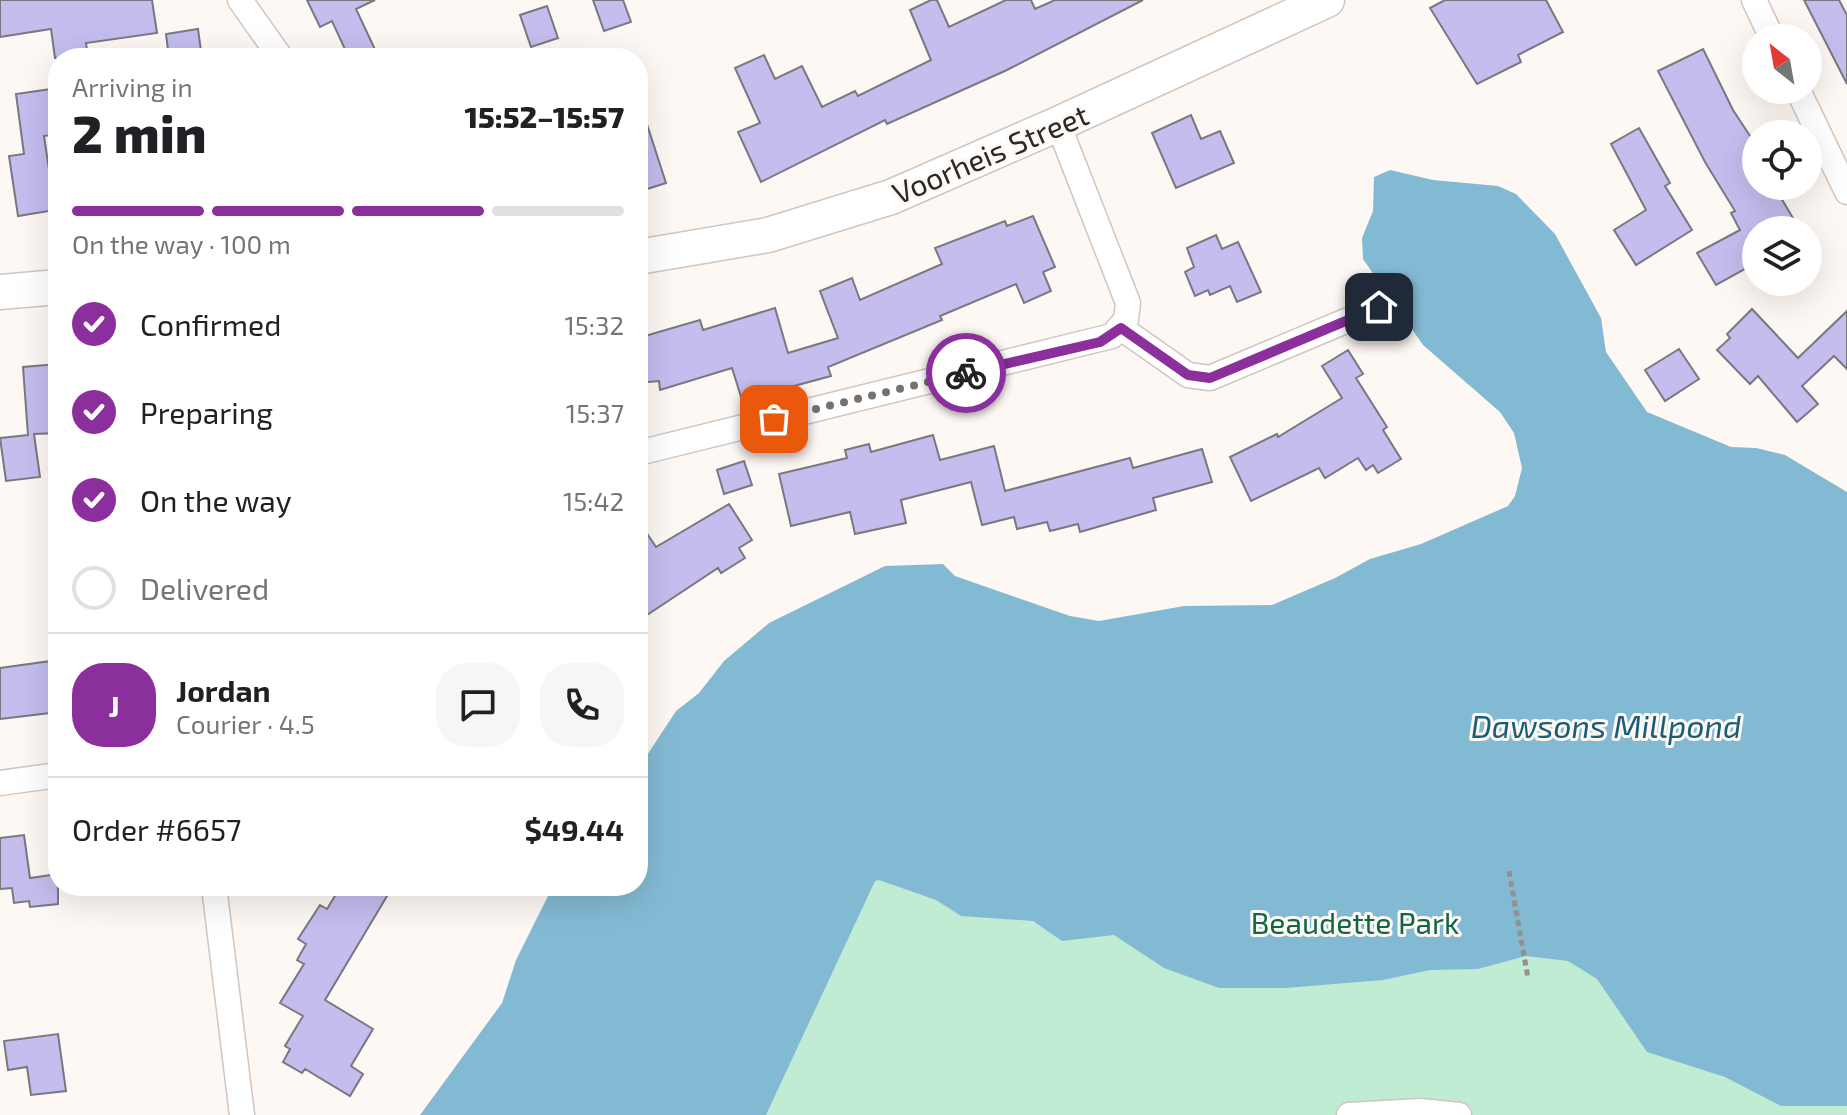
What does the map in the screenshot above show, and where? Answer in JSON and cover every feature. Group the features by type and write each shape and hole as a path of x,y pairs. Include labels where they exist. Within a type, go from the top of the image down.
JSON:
{"street":[{"path":"240,0 274,48"},
{"name":"Voorheis Street","path":"648,256 729,244 819,221 934,180 1327,0"},
{"path":"1754,0 1765,24"},
{"path":"1805,104 1847,192"},
{"path":"648,451 1100,342 1121,328 1128,312 1125,293 1058,124"},
{"path":"0,292 48,288"},
{"path":"1121,328 1188,375 1210,378 1379,307"},
{"path":"0,783 48,776"},
{"path":"215,896 242,1115"},
{"path":"1349,1115 1420,1111 1459,1115"}],"path":[{"path":"1509,871 1528,978"}],"green space":[{"name":"Beaudette Park","path":"790,797 1847,921 1847,1115 503,1115"}],"water":[{"name":"Dawsons Millpond","path":"1390,170 1433,180 1498,186 1516,194 1555,234 1601,318 1606,352 1647,412 1731,447 1756,448 1785,455 1847,492 1847,1106 1781,1106 1725,1077 1647,1052 1597,979 1568,961 1526,956 1478,969 1430,970 1383,980 1285,988 1219,988 1164,968 1114,935 1062,941 1033,921 961,916 936,900 879,880 875,881 766,1115 420,1115 502,1003 516,960 548,896 648,896 648,754 676,711 699,693 724,661 769,623 885,566 943,564 955,576 1070,616 1099,621 1184,606 1272,605 1370,559 1421,544 1508,506 1515,496 1522,468 1514,433 1500,412 1423,345 1363,259 1362,238 1373,211 1374,177"}],"building":[{"path":"0,0 152,0 157,33 86,43 87,48 54,48 51,29 0,37"},
{"path":"307,0 375,0 356,9 374,48 344,48 332,21 320,27"},
{"path":"593,0 623,0 631,22 604,31"},
{"path":"937,0 949,27 1006,0 1031,0 1035,9 1055,0 1143,0 1007,70 887,124 885,120 761,182 738,132 760,123 735,68 764,55 775,79 802,66 822,107 855,91 858,96 931,60 910,10"},
{"path":"1445,0 1546,0 1563,32 1518,55 1521,62 1477,84 1430,8"},
{"path":"1804,0 1839,0 1847,15 1847,84 1822,35 1822,24 1816,24"},
{"path":"547,6 558,38 531,47 520,15"},
{"path":"198,29 201,48 168,48 166,34"},
{"path":"1703,49 1742,124 1742,200 1782,200 1792,216 1742,216 1742,271 1716,285 1697,253 1740,230 1731,213 1735,211 1705,162 1658,71"},
{"path":"48,89 48,135 44,136 48,163 48,211 18,216 9,156 24,154 16,94"},
{"path":"1191,115 1201,139 1220,131 1234,163 1176,188 1152,133"},
{"path":"648,127 666,183 648,189"},
{"path":"1639,128 1670,183 1665,186 1692,230 1636,265 1614,230 1646,210 1611,144"},
{"path":"1033,216 1055,267 1043,272 1051,291 1024,303 1016,284 940,316 942,320 828,367 831,376 742,400 732,368 660,390 659,381 648,382 648,335 700,320 703,330 775,308 788,353 838,338 820,291 852,278 860,300 942,264 935,248 1005,221 1007,226"},
{"path":"1216,235 1222,249 1238,242 1261,292 1237,302 1230,286 1210,295 1208,290 1195,296 1185,272 1194,267 1187,248"},
{"path":"1752,309 1798,358 1847,311 1847,369 1834,356 1802,386 1818,404 1797,422 1758,376 1750,384 1717,350 1730,338 1727,334"},
{"path":"1679,349 1699,379 1665,401 1645,370"},
{"path":"1348,350 1363,374 1356,378 1387,427 1383,430 1401,459 1378,473 1373,465 1366,470 1358,458 1325,478 1319,468 1251,501 1230,457 1277,434 1278,437 1342,398 1322,366"},
{"path":"48,365 48,433 34,434 40,477 6,481 0,438 28,435 23,367"},
{"path":"933,435 940,460 994,446 1005,491 1130,458 1133,468 1202,449 1212,482 1153,498 1156,510 1080,532 1078,524 1050,531 1047,522 1017,529 1014,517 982,525 971,482 901,500 906,523 855,534 850,512 791,526 779,474 847,458 845,450 869,444 871,452"},
{"path":"744,461 752,485 724,494 717,470"},
{"path":"729,504 752,540 739,548 745,558 721,573 718,568 648,614 648,535 656,547"},
{"path":"48,661 48,713 0,719 0,668"},
{"path":"24,835 30,878 48,875 48,896 58,896 58,904 30,907 29,901 14,903 12,888 0,889 0,838"},
{"path":"335,896 387,896 325,1000 373,1029 351,1066 363,1074 350,1096 305,1069 302,1073 283,1062 290,1049 285,1046 303,1016 280,1003 304,964 297,960 306,944 298,939 320,905 327,909"},
{"path":"58,1034 66,1091 31,1095 27,1067 8,1070 4,1041"}],"way so far":[{"path":"774,419 966,373"}],"route":[{"path":"966,373 1100,342 1121,328 1188,375 1210,378 1379,307"}]}
